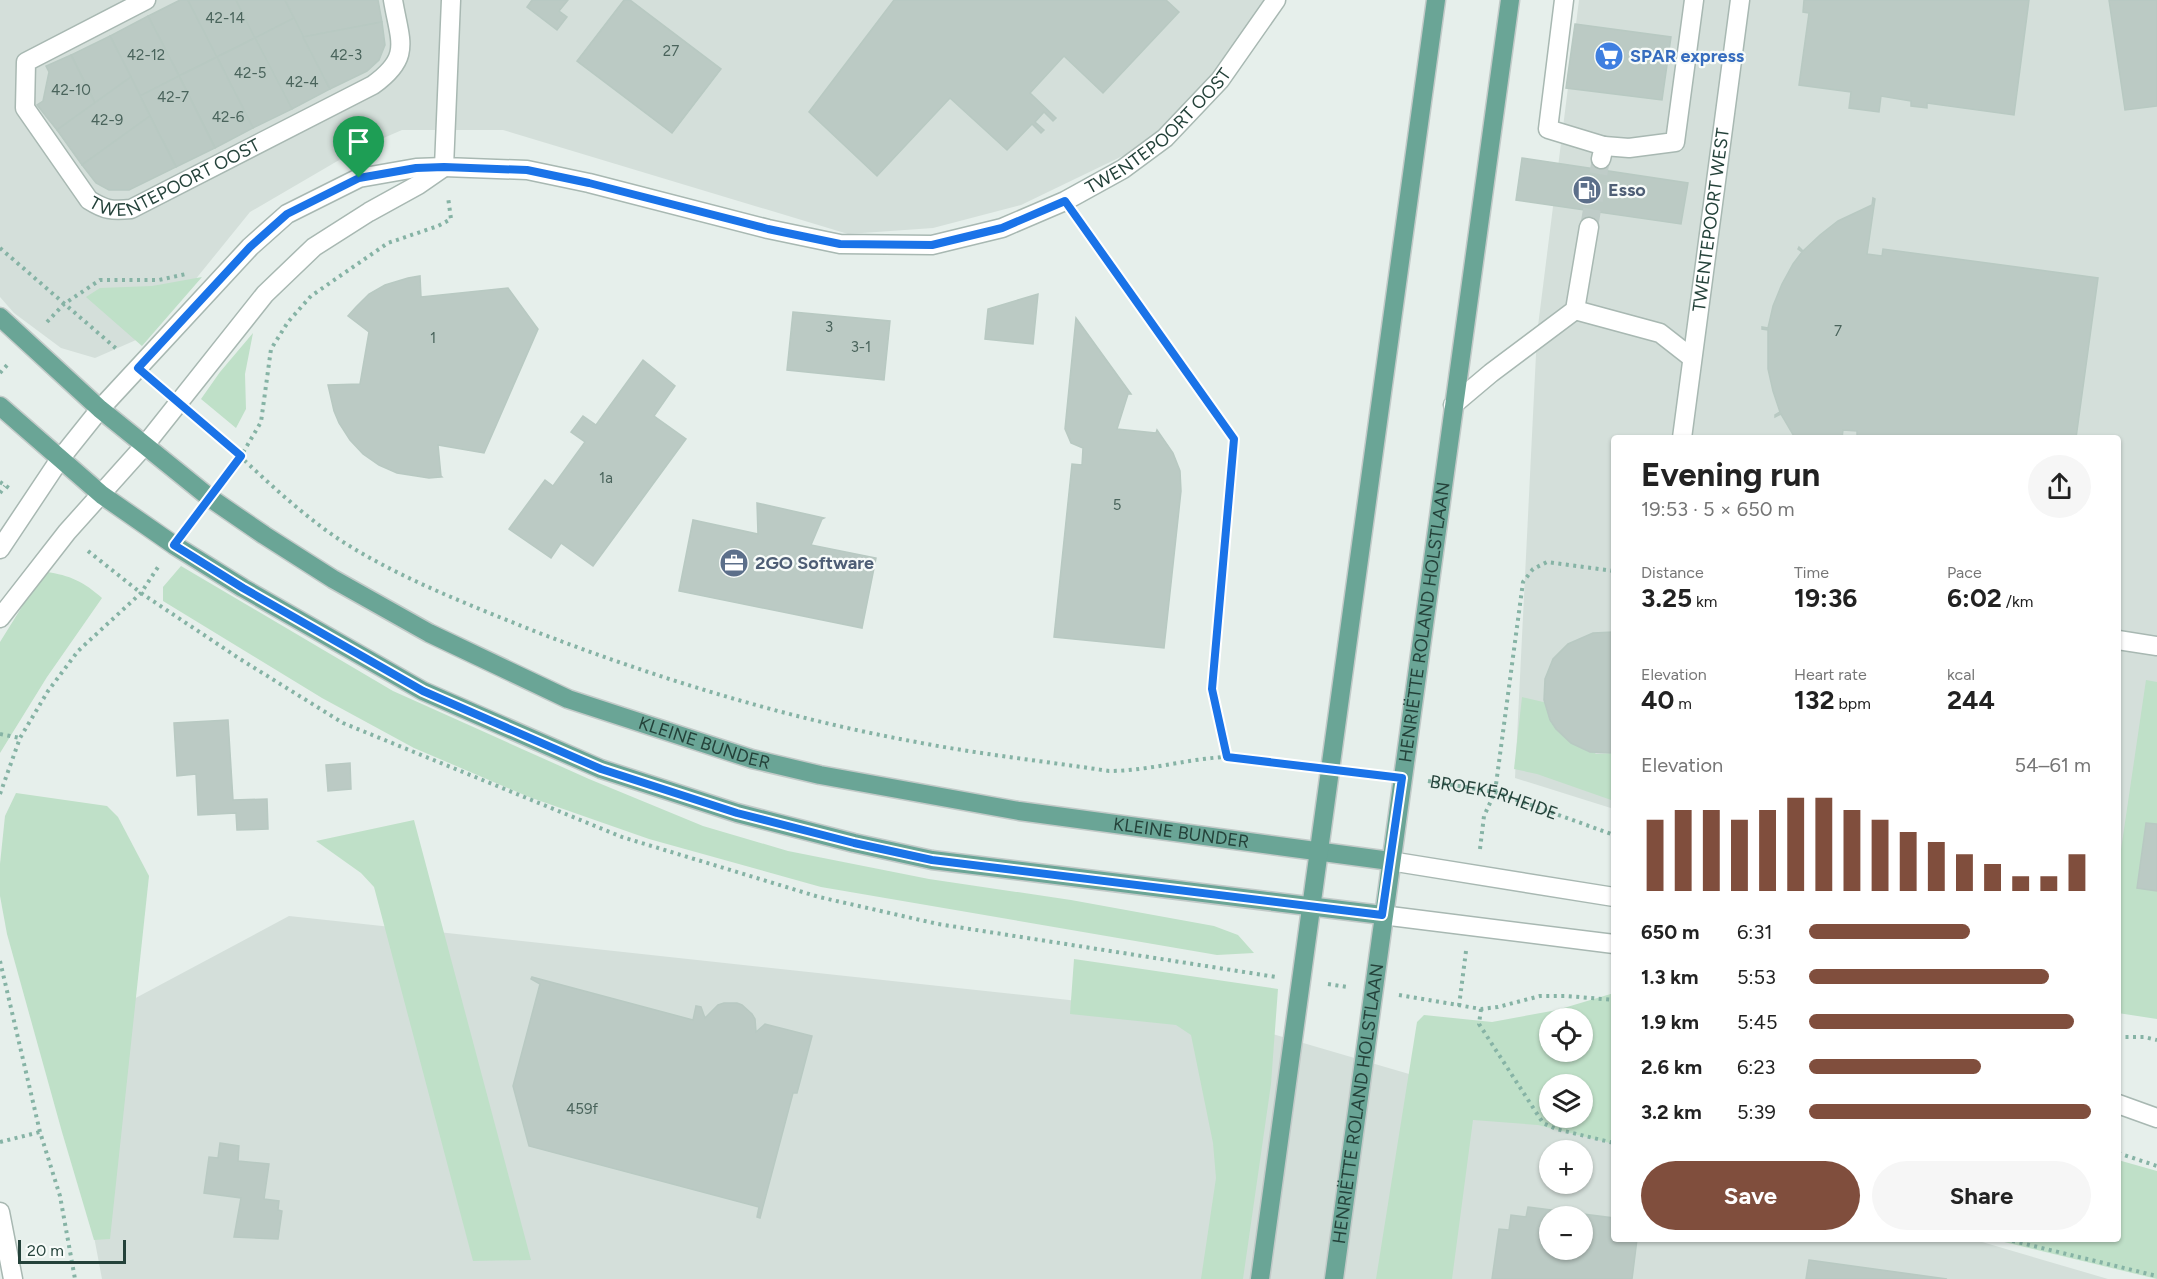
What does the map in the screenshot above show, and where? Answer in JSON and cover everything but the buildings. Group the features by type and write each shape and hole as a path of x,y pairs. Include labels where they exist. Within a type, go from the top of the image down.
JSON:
{"main road":[{"path":"1260,1279 1436,0"},
{"name":"HENRIËTTE ROLAND HOLSTLAAN","path":"1334,1279 1374,991 1382,915 1510,0"},
{"name":"KLEINE BUNDER","path":"0,317 100,409 210,498 333,579 429,633 568,699 752,759 820,775 1019,811 1390,861"},
{"path":"0,406 102,495 174,545 243,588 423,691 601,769 737,813 932,860 1382,915"}],"street":[{"name":"TWENTEPOORT OOST","path":"146,0 26,62 25,108 89,200 99,207 114,211 130,208 373,85 389,73 396,64 401,51 393,0"},
{"path":"0,618 67,532 145,445 266,294 314,247 444,167 451,0"},
{"name":"TWENTEPOORT OOST","path":"0,549 60,459 100,409 250,247 287,214 359,178 416,168 527,170 589,183 768,229 840,244 932,245 1002,228 1065,201 1123,169 1165,138 1220,80 1276,0"},
{"path":"1564,0 1548,129 1602,153 1675,142 1694,0"},
{"name":"TWENTEPOORT WEST","path":"1682,435 1740,0"},
{"path":"1453,405 1575,310 1589,227"},
{"path":"1575,310 1660,333 1692,358"},
{"path":"2121,640 2157,646"},
{"path":"1390,861 1611,897"},
{"path":"1382,915 1611,944"},
{"path":"2121,1105 2157,1118"},
{"path":"0,1212 13,1279"}],"path":[{"path":"210,498 241,456 261,422 271,349 288,322 311,296 388,243 438,226 451,219 444,167"},
{"path":"180,402 304,514 341,540 411,579 480,609 563,642 689,686 797,715 912,741 1109,771 1134,771 1194,760 1227,757 1212,689 1234,439 1065,201"},
{"path":"0,248 138,368"},
{"path":"0,373 64,304 100,280 159,280 188,274"},
{"path":"0,492 5,486"},
{"path":"0,794 20,738 48,691 78,651 141,593 174,545"},
{"path":"1495,792 1523,582 1533,569 1547,562 1611,571"},
{"path":"0,734 20,738"},
{"name":"BROEKERHEIDE","path":"1227,757 1402,778 1495,792 1611,834"},
{"path":"0,961 40,1132 60,1196 75,1279"},
{"path":"1374,991 1481,1009 1540,996 1611,1000"},
{"path":"1481,1009 1479,1024 1543,1123 1556,1129 1611,1142"},
{"path":"2121,1037 2144,1037 2157,1040"},
{"path":"0,1142 40,1132"},
{"path":"2121,1154 2157,1166"},
{"path":"2017,1242 2157,1276"}],"shaded area":[{"path":"0,0 1272,0 1266,16 1162,137 1021,205 933,228 848,234 503,130 402,130 358,149 250,212 152,333 95,358 61,348 14,313 0,297"},
{"path":"1579,0 2157,0 2157,1001 2121,988 2121,435 1611,435 1611,808 1515,778 1537,334"},
{"path":"289,916 1208,1015 1539,1112 1539,1128 1590,1128 1611,1133 1611,1242 1982,1242 2108,1279 102,1279 57,1040"}],"green space":[{"path":"202,277 142,346 86,297 100,288 152,286"},
{"path":"253,333 245,374 246,409 236,428 201,399"},
{"path":"181,566 393,691 589,779 703,826 788,851 929,879 1071,900 1214,926 1238,935 1254,953 1217,955 821,887 649,839 529,797 414,748 322,698 163,601 163,587"},
{"path":"46,572 76,580 102,598 47,677 0,753 0,642"},
{"path":"2146,680 2157,682 2157,1019 2121,1013 2121,850"},
{"path":"1522,697 1556,705 1562,727 1596,754 1611,753 1611,800 1537,774 1514,769"},
{"path":"16,793 107,806 118,817 149,876 110,1239 94,1240 7,934 0,896 0,864 5,816"},
{"path":"414,820 531,1260 473,1261 374,887 361,873 316,841"},
{"path":"1074,959 1278,989 1271,1084 1243,1279 1201,1279 1216,1178 1213,1143 1191,1035 1176,1025 1070,1014"},
{"path":"1611,994 1611,1143 1550,1128 1593,1128 1593,1074 1539,1074 1539,1125 1473,1120 1452,1279 1376,1279 1417,1022 1424,1015 1492,1022 1539,1013 1539,1062 1593,1062 1593,1008 1564,1008"},
{"path":"2121,1161 2157,1171 2157,1279 2004,1242 2121,1242"}],"tunnel":[{"path":"1589,227 1601,159"}],"place":[{"name":"SPAR express","path":"1609,56"},
{"name":"Esso","path":"1587,190"},
{"name":"2GO Software","path":"734,563"}],"route":[{"path":"416,168 527,170 589,183 768,229 840,244 932,245 1002,228 1065,201 1234,439 1212,689 1227,757 1402,778 1382,915 932,860 737,813 601,769 423,691 243,588 174,545 241,456 138,368 250,247 287,214 359,178 416,168"}]}
